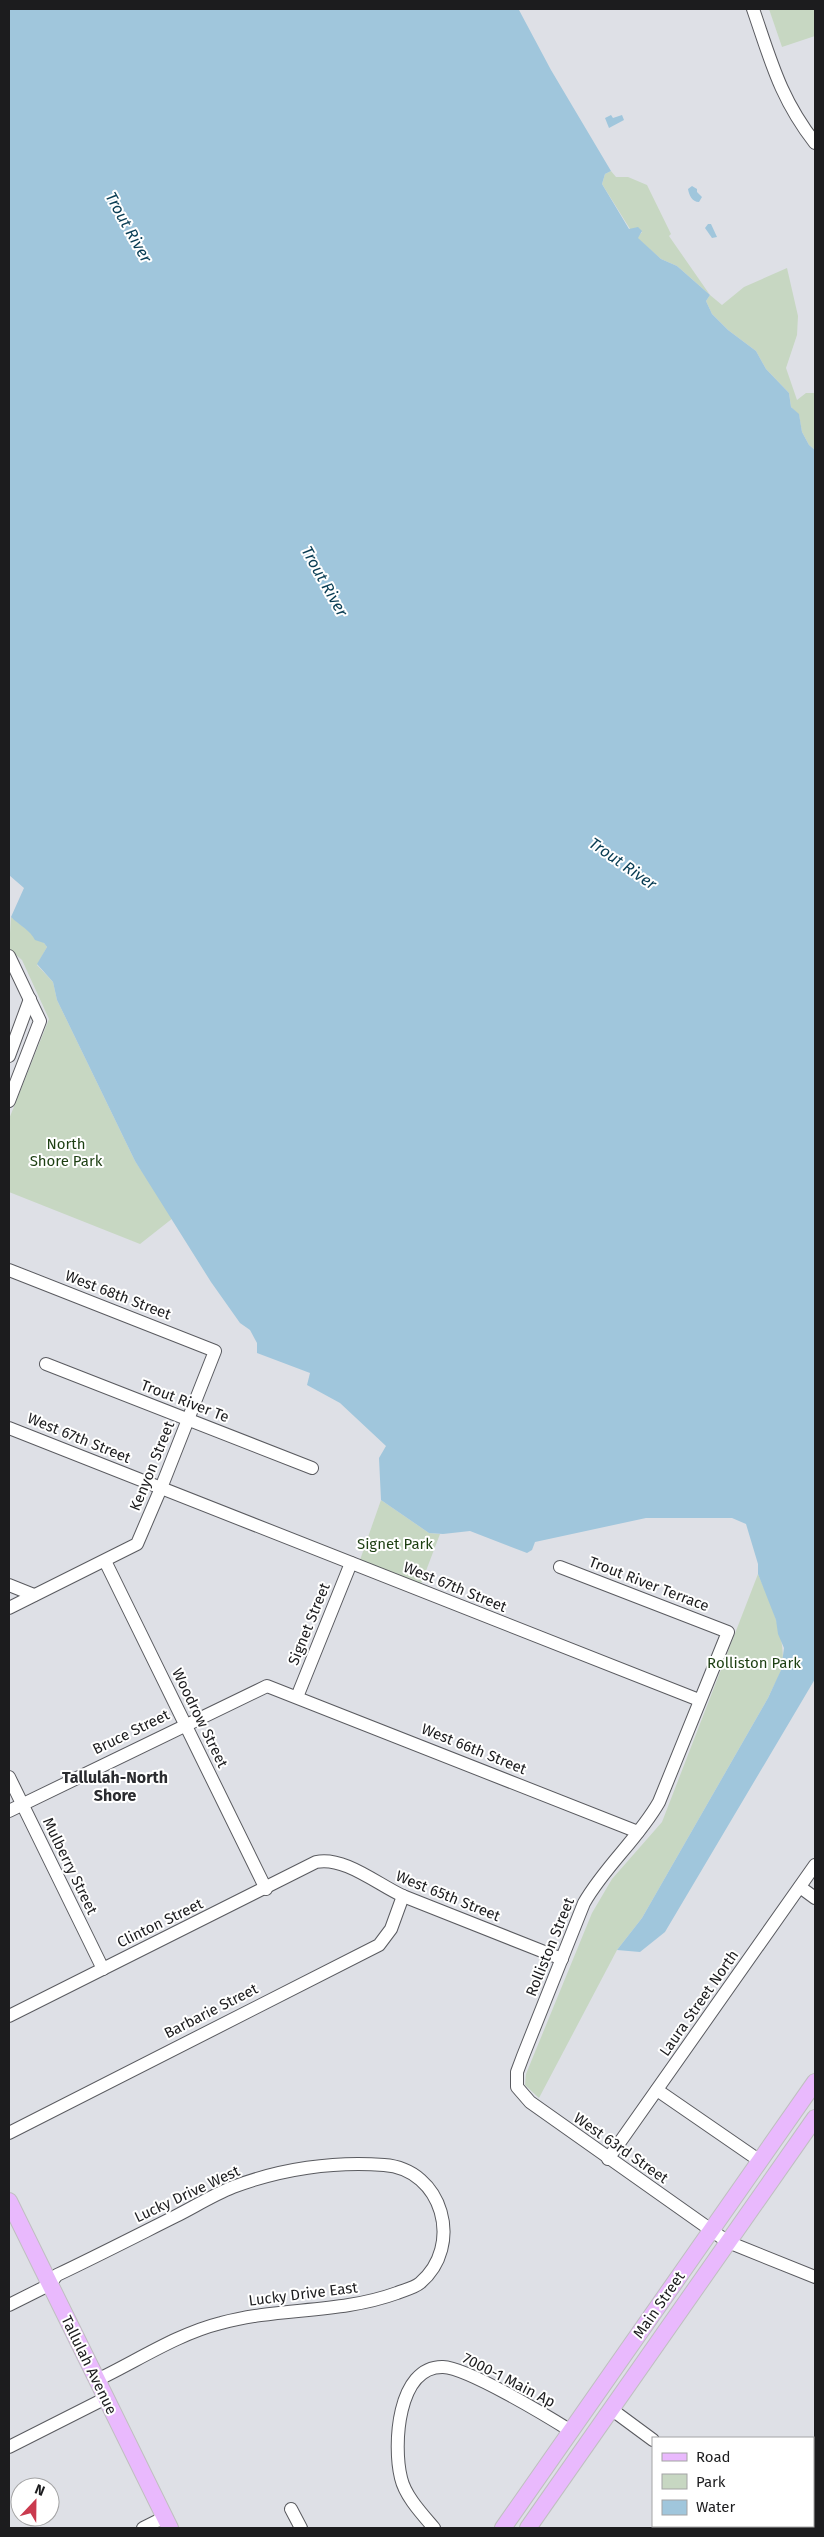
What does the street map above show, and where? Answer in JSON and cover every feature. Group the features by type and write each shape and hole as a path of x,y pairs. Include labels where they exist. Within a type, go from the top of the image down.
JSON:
{"main road":[{"name":"Main Street","path":"504,2527 815,2082"},
{"name":"Main Street","path":"528,2528 815,2118"},
{"name":"Tallulah Avenue","path":"9,2201 167,2523"}],"street":[{"path":"753,9 779,87 792,111 815,143"},
{"path":"9,956 40,1021 9,1101"},
{"path":"9,1056 30,999"},
{"name":"West 68th Street","path":"9,1270 215,1351"},
{"name":"Kenyon Street","path":"105,1561 137,1544 141,1538 215,1351"},
{"name":"Trout River Te","path":"46,1364 312,1468"},
{"name":"West 67th Street","path":"9,1428 699,1700"},
{"path":"9,1608 105,1561"},
{"name":"Woodrow Street","path":"105,1561 266,1889"},
{"name":"Signet Street","path":"298,1697 351,1563"},
{"name":"Trout River Terrace","path":"560,1567 728,1632 699,1700"},
{"path":"9,1585 34,1595"},
{"name":"Bruce Street","path":"9,1811 185,1724 267,1686 298,1697"},
{"name":"West 66th Street","path":"298,1697 638,1832"},
{"path":"638,1832 659,1802 699,1700"},
{"name":"Mulberry Street","path":"9,1778 103,1969"},
{"name":"Rolliston Street","path":"517,2087 517,2072 584,1903 594,1886 638,1832"},
{"name":"Clinton Street","path":"9,2016 266,1889 316,1862 325,1860"},
{"name":"West 65th Street","path":"325,1860 344,1864 381,1886 562,1959"},
{"name":"Laura Street North","path":"608,2159 815,1864"},
{"path":"800,1887 815,1898"},
{"name":"Barbarie Street","path":"9,2133 379,1945 392,1929 404,1896"},
{"name":"West 63rd Street","path":"517,2087 530,2102 608,2159 728,2242 815,2277"},
{"path":"657,2090 760,2161"},
{"name":"Lucky Drive West","path":"9,2305 49,2285 57,2275 232,2187 279,2173 311,2167 384,2165 413,2174 431,2191"},
{"name":"Lucky Drive East","path":"97,2380 190,2334 219,2323 266,2314 356,2305 416,2286 434,2266 445,2240 442,2210 431,2191"},
{"name":"7000-1 Main Ap","path":"434,2528 405,2488 399,2468 398,2448 402,2410 411,2383 423,2372 443,2367 459,2371 495,2388 571,2431"},
{"path":"9,2447 106,2398"},
{"path":"611,2409 652,2439"},
{"path":"292,2509 301,2528"},
{"path":"143,2528 167,2523"}],"green space":[{"path":"769,9 815,9 815,36 782,47"},
{"path":"611,171 616,177 628,177 647,185 671,234 669,236 710,295 677,266 661,259 637,238 642,232 630,229 602,184 605,174"},
{"path":"787,268 798,316 797,335 786,368 797,400 806,393 815,393 815,450 809,445 802,432 799,415 791,407 789,393 766,369 756,351 728,330 712,314 706,301 710,295 722,305 744,287"},
{"name":"North Shore Park","path":"11,917 47,947 37,965 53,982 57,1000 135,1161 173,1218 140,1244 9,1192 9,1119 49,1019 22,960 9,949"},
{"name":"Signet Park","path":"381,1500 429,1533 440,1534 421,1584 360,1560"},
{"name":"Rolliston Park","path":"758,1574 777,1622 780,1635 783,1659 780,1673 768,1698 642,1918 617,1950 539,2098 525,2085 526,2074 592,1913 612,1879 662,1822"}],"water":[{"name":"Trout River","path":"9,9 519,10 551,70 611,171 605,174 602,184 629,229 638,227 642,231 638,238 661,259 677,266 710,295 706,301 712,314 728,330 756,351 766,369 789,393 791,407 799,414 802,432 809,445 815,450 815,1679 665,1932 640,1952 617,1950 642,1918 768,1698 781,1670 784,1648 778,1634 776,1620 758,1574 758,1564 746,1524 732,1518 646,1518 535,1542 532,1550 527,1553 470,1531 443,1534 429,1533 381,1500 379,1458 386,1446 340,1403 307,1385 310,1373 257,1353 257,1343 250,1330 240,1323 211,1282 135,1161 57,1000 53,982 37,964 47,947 44,943 35,940 27,930 11,917 24,888 9,875"},
{"path":"611,115 613,118 622,115 624,120 609,128 605,118"},
{"path":"692,186 697,189 697,192 702,197 699,202 694,201 690,196 688,189"},
{"path":"708,224 711,224 717,237 712,238 705,228"}],"district":[{"name":"Tallulah-North Shore","path":"115,1786"}]}
